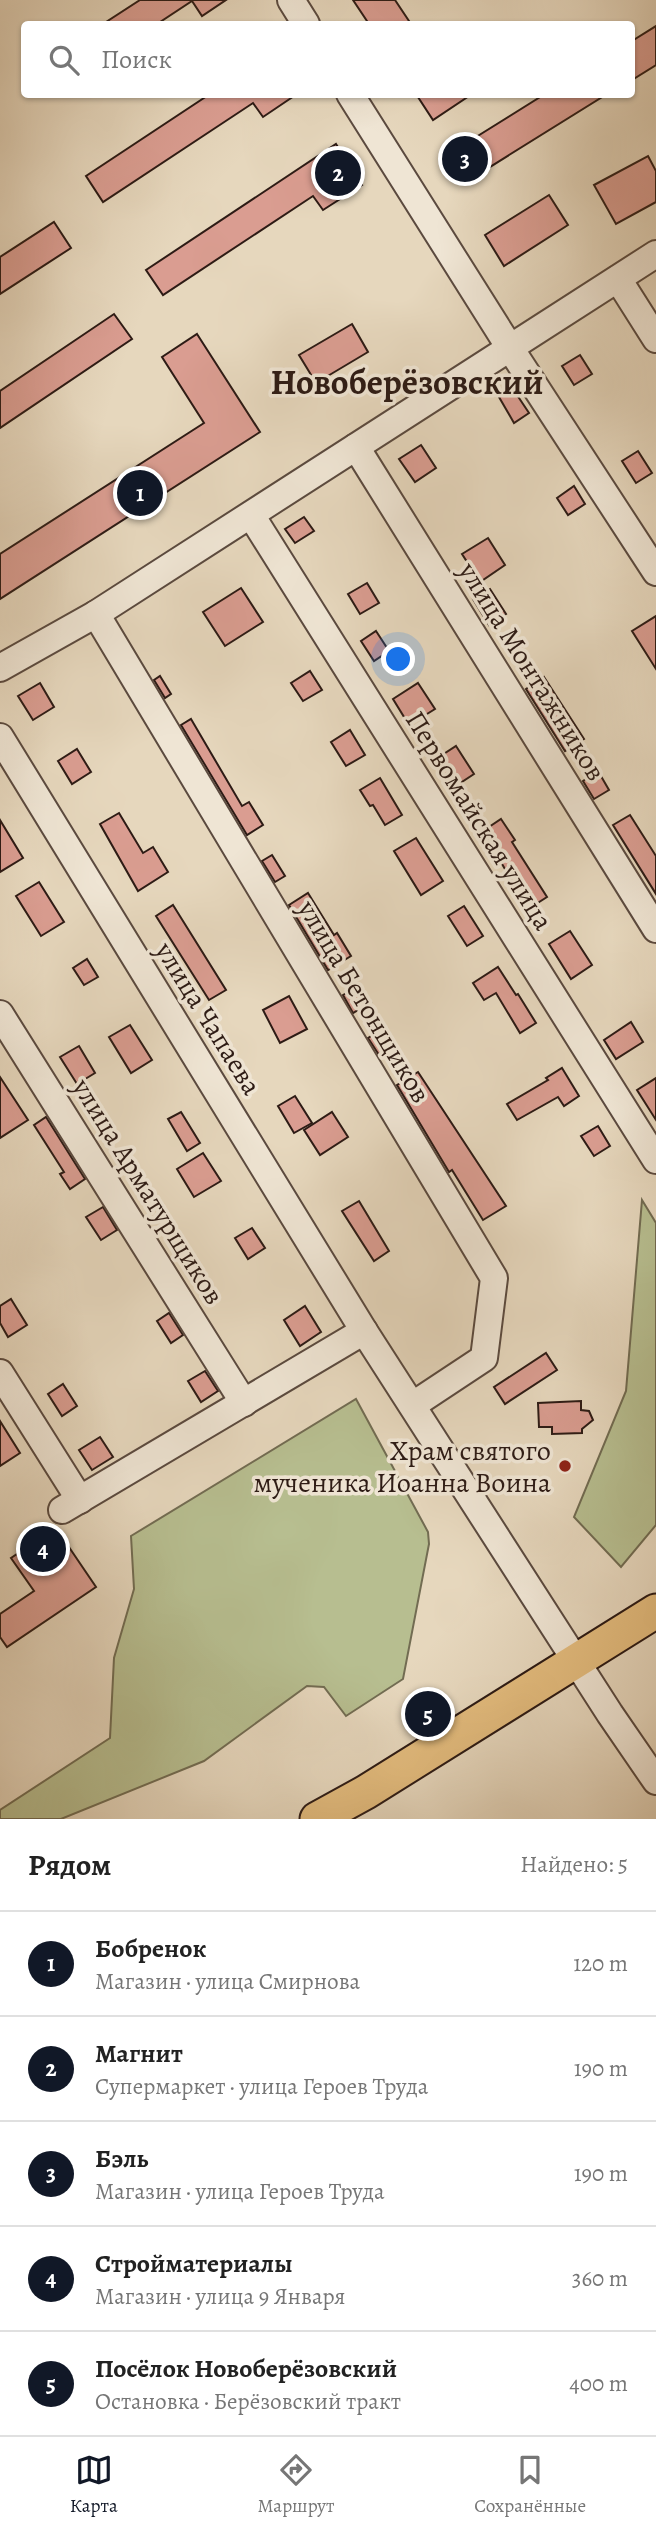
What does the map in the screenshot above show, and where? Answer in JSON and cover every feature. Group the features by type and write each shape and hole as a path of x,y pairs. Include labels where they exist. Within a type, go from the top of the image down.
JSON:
{"main road":[{"path":"317,1819 366,1793 656,1612"}],"street":[{"path":"291,0 304,21"},
{"path":"353,98 510,348 656,572"},
{"path":"0,668 96,614 656,254"},
{"path":"618,279 656,339"},
{"name":"улица Монтажников","path":"356,447 656,929"},
{"name":"Первомайская улица","path":"251,514 656,1160"},
{"name":"улица Бетонщиков","path":"96,614 494,1278 484,1358 413,1405"},
{"name":"улица Чапаева","path":"0,737 364,1331 656,1781"},
{"name":"улица Арматурщиков","path":"0,1014 244,1403"},
{"path":"0,1373 71,1505 364,1331"}],"green space":[{"path":"642,1200 656,1223 656,1525 621,1567 574,1517 626,1391"},
{"path":"356,1399 428,1532 429,1544 403,1679 346,1716 324,1687 307,1686 204,1761 61,1819 0,1819 0,1810 110,1738 114,1658 134,1589 131,1536"}],"building":[{"path":"140,0 226,0 202,16 192,1 162,21 108,21"},
{"path":"353,0 395,0 409,21 367,21"},
{"path":"656,26 656,65 635,78 635,39"},
{"path":"204,98 291,98 263,117 253,103 103,202 86,176"},
{"path":"419,98 466,98 433,120"},
{"path":"539,98 601,98 469,180 452,152"},
{"path":"336,144 362,185 323,210 313,196 163,295 146,270"},
{"path":"648,156 656,171 656,202 616,224 594,185"},
{"path":"549,195 568,225 504,266 485,235"},
{"path":"54,222 71,248 0,294 0,257"},
{"path":"114,314 132,339 0,428 0,391"},
{"path":"352,324 368,352 316,383 299,355"},
{"path":"197,334 260,432 0,599 0,554 204,423 162,357"},
{"path":"580,355 592,374 574,385 562,366"},
{"path":"513,389 529,413 514,423 499,397"},
{"path":"421,445 436,468 415,482 399,459"},
{"path":"638,451 652,473 636,483 622,461"},
{"path":"574,486 585,504 568,515 557,498"},
{"path":"304,517 314,531 295,543 285,529"},
{"path":"488,538 505,565 480,582 462,554"},
{"path":"367,583 379,603 360,614 348,594"},
{"path":"241,588 263,622 225,646 203,612"},
{"path":"490,589 506,614 489,625 473,599"},
{"path":"656,616 656,669 632,631"},
{"path":"376,631 389,651 374,661 361,641"},
{"path":"310,671 322,690 303,701 291,683"},
{"path":"160,676 171,694 165,698 154,680"},
{"path":"544,677 584,739 565,751 526,689"},
{"path":"40,683 54,707 33,720 18,696"},
{"path":"418,683 435,709 409,725 393,699"},
{"path":"191,719 242,806 249,802 263,825 247,835 181,725"},
{"path":"350,730 365,755 346,766 331,742"},
{"path":"456,746 474,774 451,789 433,761"},
{"path":"77,749 91,772 72,784 58,761"},
{"path":"598,771 609,790 594,799 583,781"},
{"path":"380,778 402,815 385,825 360,790"},
{"path":"119,813 143,853 153,847 168,872 138,891 100,824"},
{"path":"630,815 656,856 656,894 613,825"},
{"path":"501,819 515,840 512,842 547,897 528,909 483,831"},
{"path":"0,820 23,858 0,872"},
{"path":"416,838 443,881 421,895 394,851"},
{"path":"272,855 285,876 275,882 262,861"},
{"path":"39,882 64,922 41,936 16,896"},
{"path":"308,893 334,935 337,933 351,956 328,970 289,905"},
{"path":"173,905 226,990 209,1000 156,916"},
{"path":"464,906 483,936 467,946 448,916"},
{"path":"570,931 592,965 571,979 549,944"},
{"path":"87,959 98,977 84,985 73,968"},
{"path":"498,967 536,1023 520,1033 496,993 484,1000 473,983"},
{"path":"360,985 371,1002 353,1013 343,995"},
{"path":"289,996 307,1029 280,1043 263,1010"},
{"path":"631,1022 643,1042 616,1059 604,1040"},
{"path":"130,1025 152,1060 131,1073 109,1037"},
{"path":"384,1028 397,1048 381,1058 368,1038"},
{"path":"79,1046 95,1073 77,1084 60,1057"},
{"path":"562,1068 579,1096 564,1106 558,1097 517,1120 507,1104 548,1080 546,1078"},
{"path":"418,1072 506,1206 483,1220 452,1170 449,1172 397,1085"},
{"path":"0,1077 28,1120 0,1138"},
{"path":"656,1078 656,1120 637,1090"},
{"path":"295,1096 312,1123 294,1133 278,1106"},
{"path":"181,1112 200,1143 187,1151 168,1119"},
{"path":"332,1112 348,1137 320,1155 304,1130"},
{"path":"46,1117 85,1179 70,1189 60,1174 64,1172 34,1125"},
{"path":"598,1126 610,1146 594,1156 581,1136"},
{"path":"203,1153 221,1181 194,1197 177,1169"},
{"path":"359,1201 389,1251 374,1261 342,1211"},
{"path":"103,1207 117,1230 101,1240 86,1217"},
{"path":"252,1228 265,1248 248,1259 235,1238"},
{"path":"11,1299 27,1325 8,1337 0,1323 0,1306"},
{"path":"305,1306 321,1332 300,1346 284,1320"},
{"path":"169,1313 183,1335 171,1343 157,1321"},
{"path":"546,1353 557,1370 505,1404 494,1387"},
{"path":"205,1371 218,1391 201,1402 188,1381"},
{"path":"63,1384 77,1406 62,1416 48,1394"},
{"path":"581,1401 581,1410 589,1411 593,1420 582,1429 582,1433 552,1434 552,1427 539,1427 538,1403"},
{"path":"0,1421 20,1453 0,1466"},
{"path":"100,1437 113,1457 92,1470 79,1450"},
{"path":"56,1528 96,1587 7,1647 0,1637 0,1614 34,1591 11,1558"}],"place":[{"name":"Бэль","path":"465,159"},
{"name":"Магнит","path":"338,173"},
{"name":"Бобренок","path":"140,493"},
{"name":"Храм святого мученика Иоанна Воина","path":"565,1466"},
{"name":"Стройматериалы","path":"43,1549"},
{"name":"Посёлок Новоберёзовский","path":"428,1714"}],"district":[{"name":"Новоберёзовский","path":"407,382"}]}
